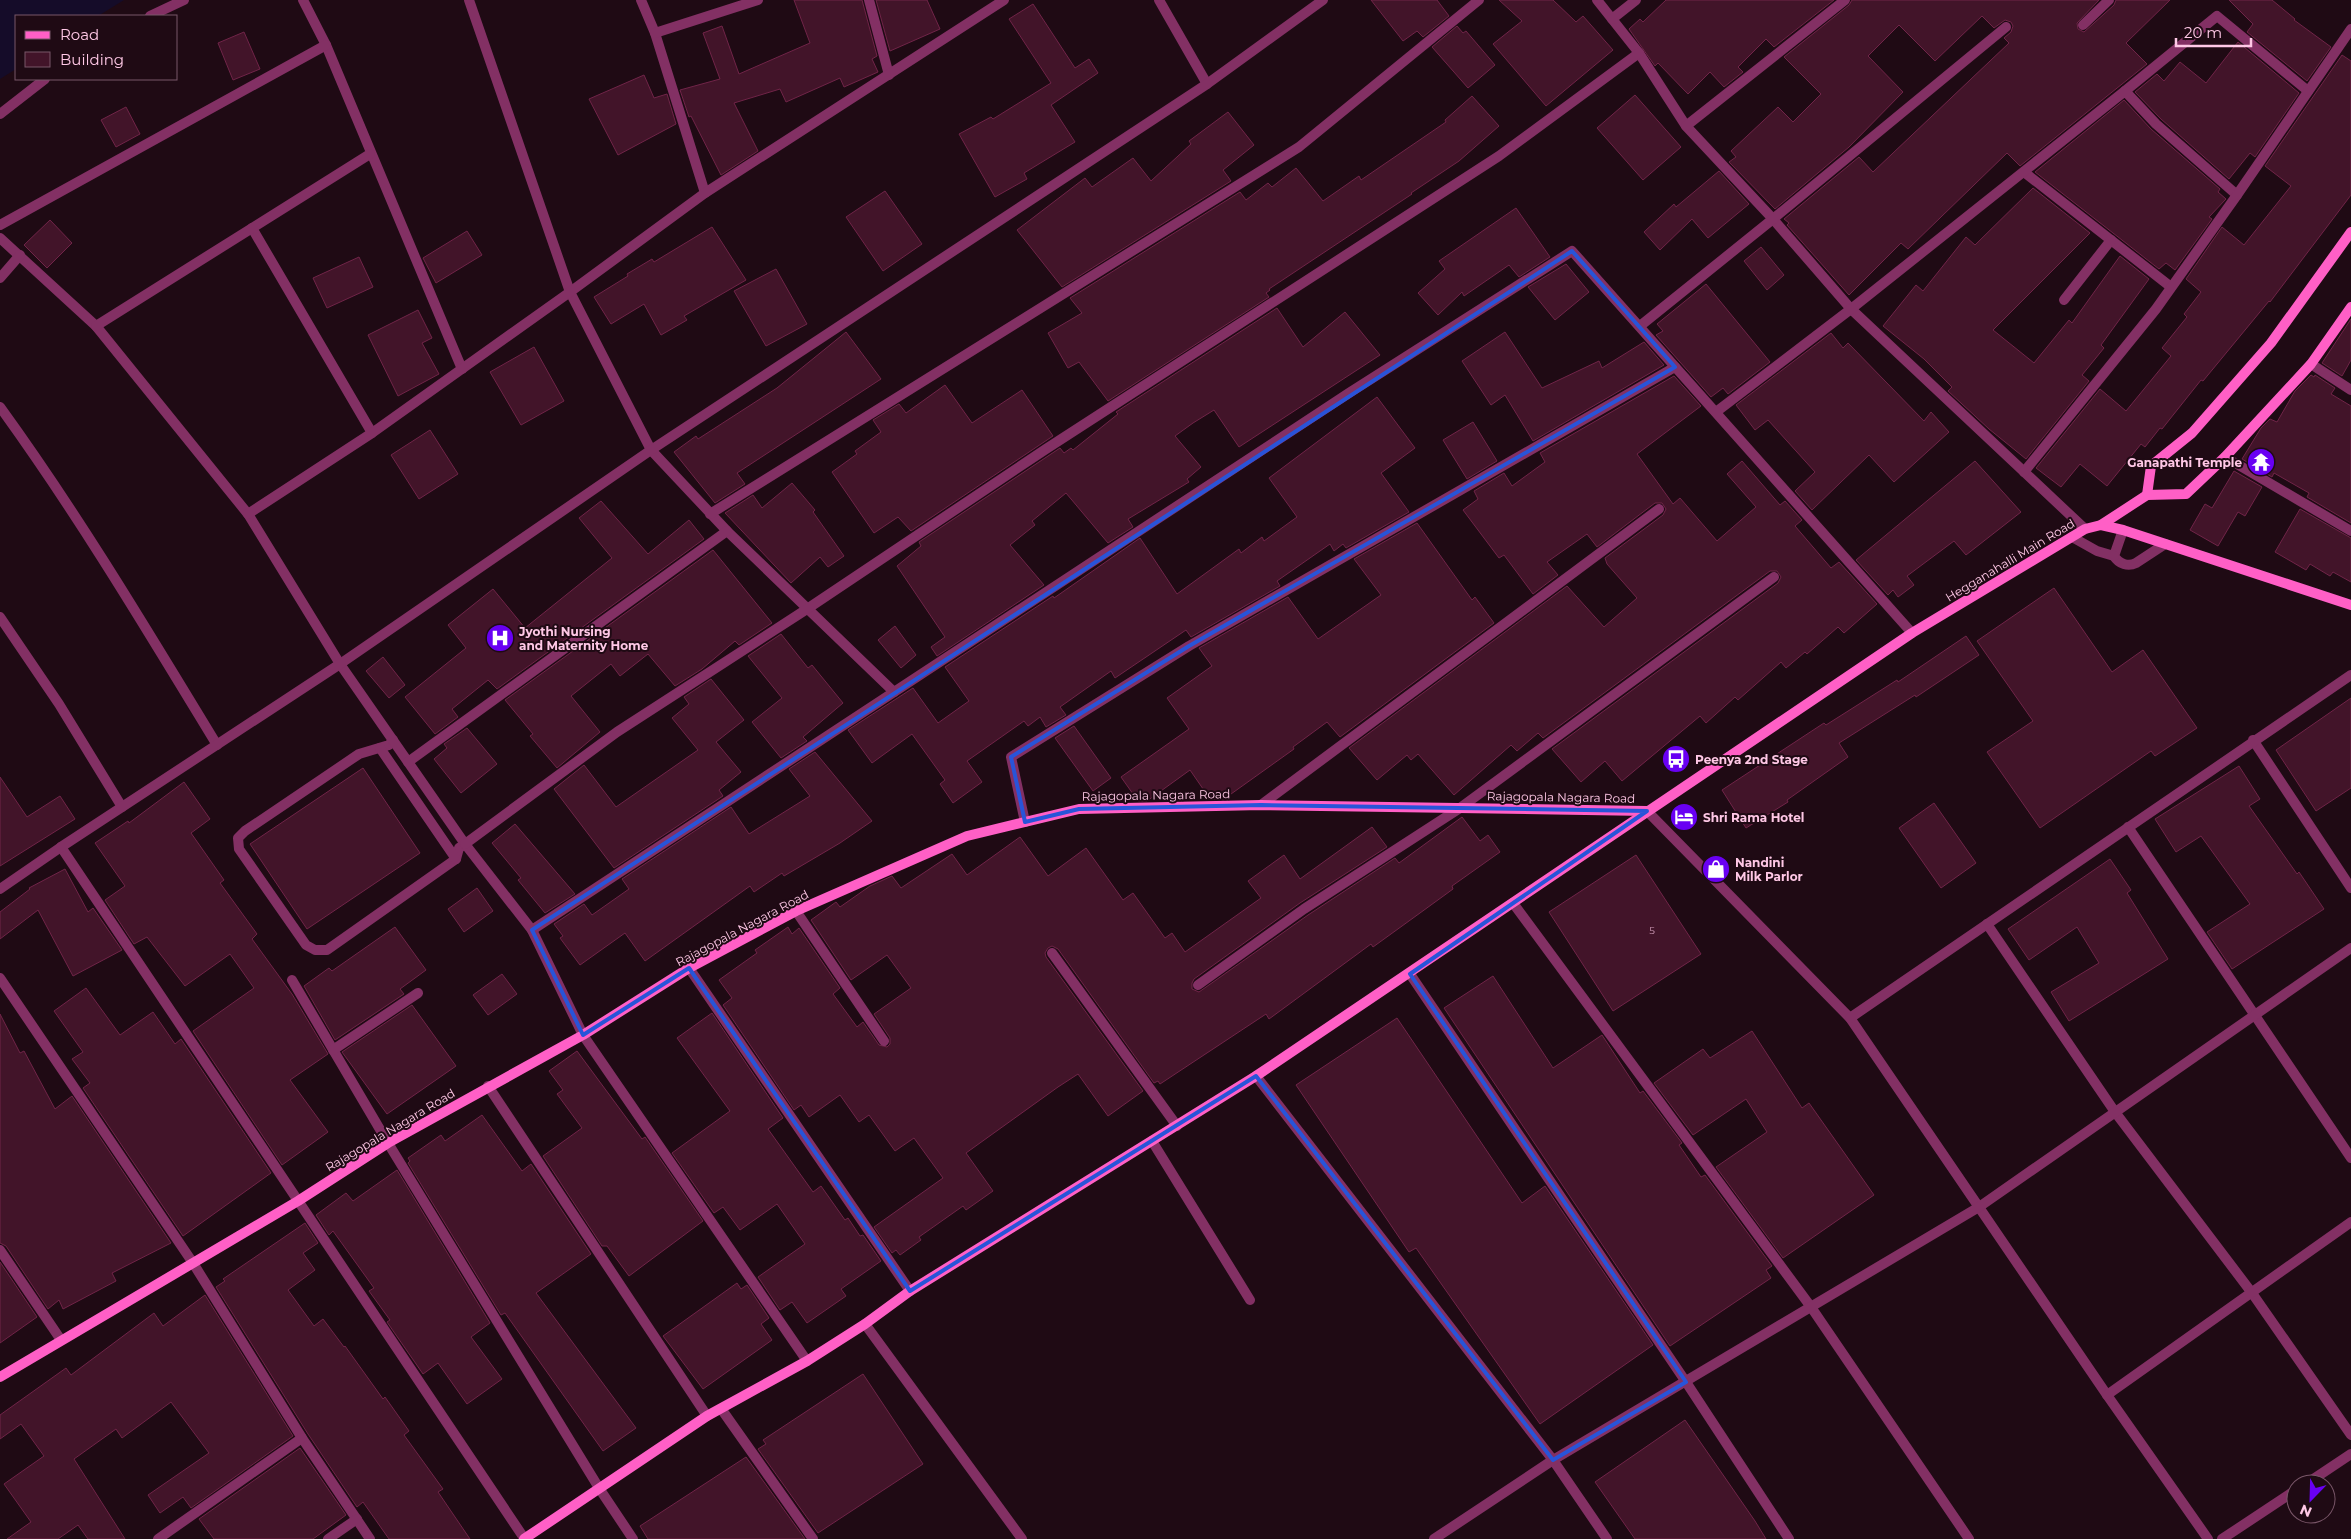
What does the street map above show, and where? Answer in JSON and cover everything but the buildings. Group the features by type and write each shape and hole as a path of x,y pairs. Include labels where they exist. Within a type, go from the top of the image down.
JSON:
{"main road":[{"path":"2351,232 2272,343 2192,433 2151,466 2147,495 2186,494 2225,457 2310,364 2351,307"},
{"name":"Hegganahalli Main Road","path":"524,1539 707,1416 722,1410 807,1361 865,1324 910,1291 1256,1076 1410,974 1647,811 1912,633 2084,529 2101,525 2147,495"},
{"path":"2101,525 2123,530 2351,605"},
{"name":"Rajagopala Nagara Road","path":"0,1377 193,1264 388,1143 583,1035 690,968 796,911 967,836 1079,809 1262,805 1647,811"}],"street":[{"path":"152,15 184,0"},
{"path":"303,0 326,45 370,154 462,369"},
{"path":"469,0 570,292 651,450 727,531 894,692"},
{"path":"641,0 655,33 704,194"},
{"path":"655,33 758,0"},
{"path":"869,0 889,75"},
{"path":"248,514 372,433 704,194 1004,0"},
{"path":"1159,0 1207,84"},
{"path":"1,886 340,664 651,450 1207,84 1323,0"},
{"path":"710,514 1299,146 1479,0"},
{"path":"1597,0 1639,53 1686,126 1773,219 1851,309 2084,529"},
{"path":"1612,19 1636,0"},
{"path":"1686,126 1845,0"},
{"path":"2083,25 2109,0"},
{"path":"1716,412 1851,309 2217,16 2308,91"},
{"path":"1640,326 1773,219 2006,26"},
{"path":"2024,472 2171,287 2351,29"},
{"path":"0,225 326,45"},
{"path":"393,740 389,745 359,754 245,831 238,838 239,849 306,945 315,950 327,950 456,859 459,848 617,732 807,609 1046,449 1499,156 1639,53"},
{"path":"0,114 44,80"},
{"path":"2125,91 2156,124 2237,195"},
{"path":"96,326 370,154"},
{"path":"2024,172 2171,287"},
{"path":"252,228 372,433"},
{"path":"0,238 96,326 248,514 340,664 465,844 532,930 583,1035 807,1361"},
{"path":"2064,300 2111,240"},
{"path":"532,930 1349,393 1572,251 1912,633"},
{"path":"0,278 20,255"},
{"path":"2310,364 2351,390"},
{"path":"1025,822 1011,758 1198,641 1676,367"},
{"path":"0,407 36,457 113,574 217,745"},
{"path":"2225,457 2351,531"},
{"path":"1262,805 1659,509"},
{"path":"2114,556 2123,530"},
{"path":"408,762 727,531"},
{"path":"2072,537 2097,551 2114,556 2117,561 2132,566 2165,544"},
{"path":"1198,985 1304,909 1460,808 1774,577"},
{"path":"0,616 59,704 122,807"},
{"path":"1850,1018 2253,740 2351,675"},
{"path":"2253,740 2351,888"},
{"path":"380,748 456,859"},
{"path":"1647,811 1850,1018 2106,1395 2208,1539"},
{"path":"2128,827 2351,1158"},
{"path":"61,847 524,1539"},
{"path":"1513,903 1811,1306 1969,1539"},
{"path":"796,911 884,1041"},
{"path":"1987,924 2115,1112 2252,1293 2351,1434"},
{"path":"1434,1539 1554,1460 1979,1207 2351,948"},
{"path":"1052,953 1177,1126"},
{"path":"690,968 910,1291"},
{"path":"1410,974 1686,1382 1789,1539"},
{"path":"0,978 193,1264 302,1438 370,1539"},
{"path":"292,980 388,1143 599,1488 633,1539"},
{"path":"333,1050 418,993"},
{"path":"1256,1076 1554,1460 1607,1539"},
{"path":"488,1086 707,1416"},
{"path":"1152,1141 1250,1300"},
{"path":"2106,1395 2351,1222"},
{"path":"0,1250 61,1340"},
{"path":"865,1324 1022,1539"},
{"path":"722,1410 813,1539"},
{"path":"158,1539 302,1438"},
{"path":"2321,1474 2351,1454"},
{"path":"2222,1539 2286,1497"},
{"path":"328,1539 357,1520"}],"highlighted area":[{"path":"1572,251 1675,367 1189,646 1011,757 1025,822 1079,809 1261,805 1647,811 1410,974 1686,1382 1553,1460 1256,1076 910,1291 689,968 583,1035 532,930"}],"shaded area":[{"path":"0,0 124,0 100,15 15,15 15,70 0,79"}],"place":[{"name":"Ganapathi Temple","path":"2261,462"},
{"name":"Jyothi Nursing and Maternity Home","path":"500,638"},
{"name":"Peenya 2nd Stage","path":"1676,759"},
{"name":"Shri Rama Hotel","path":"1684,817"},
{"name":"Nandini Milk Parlor","path":"1716,869"}]}
